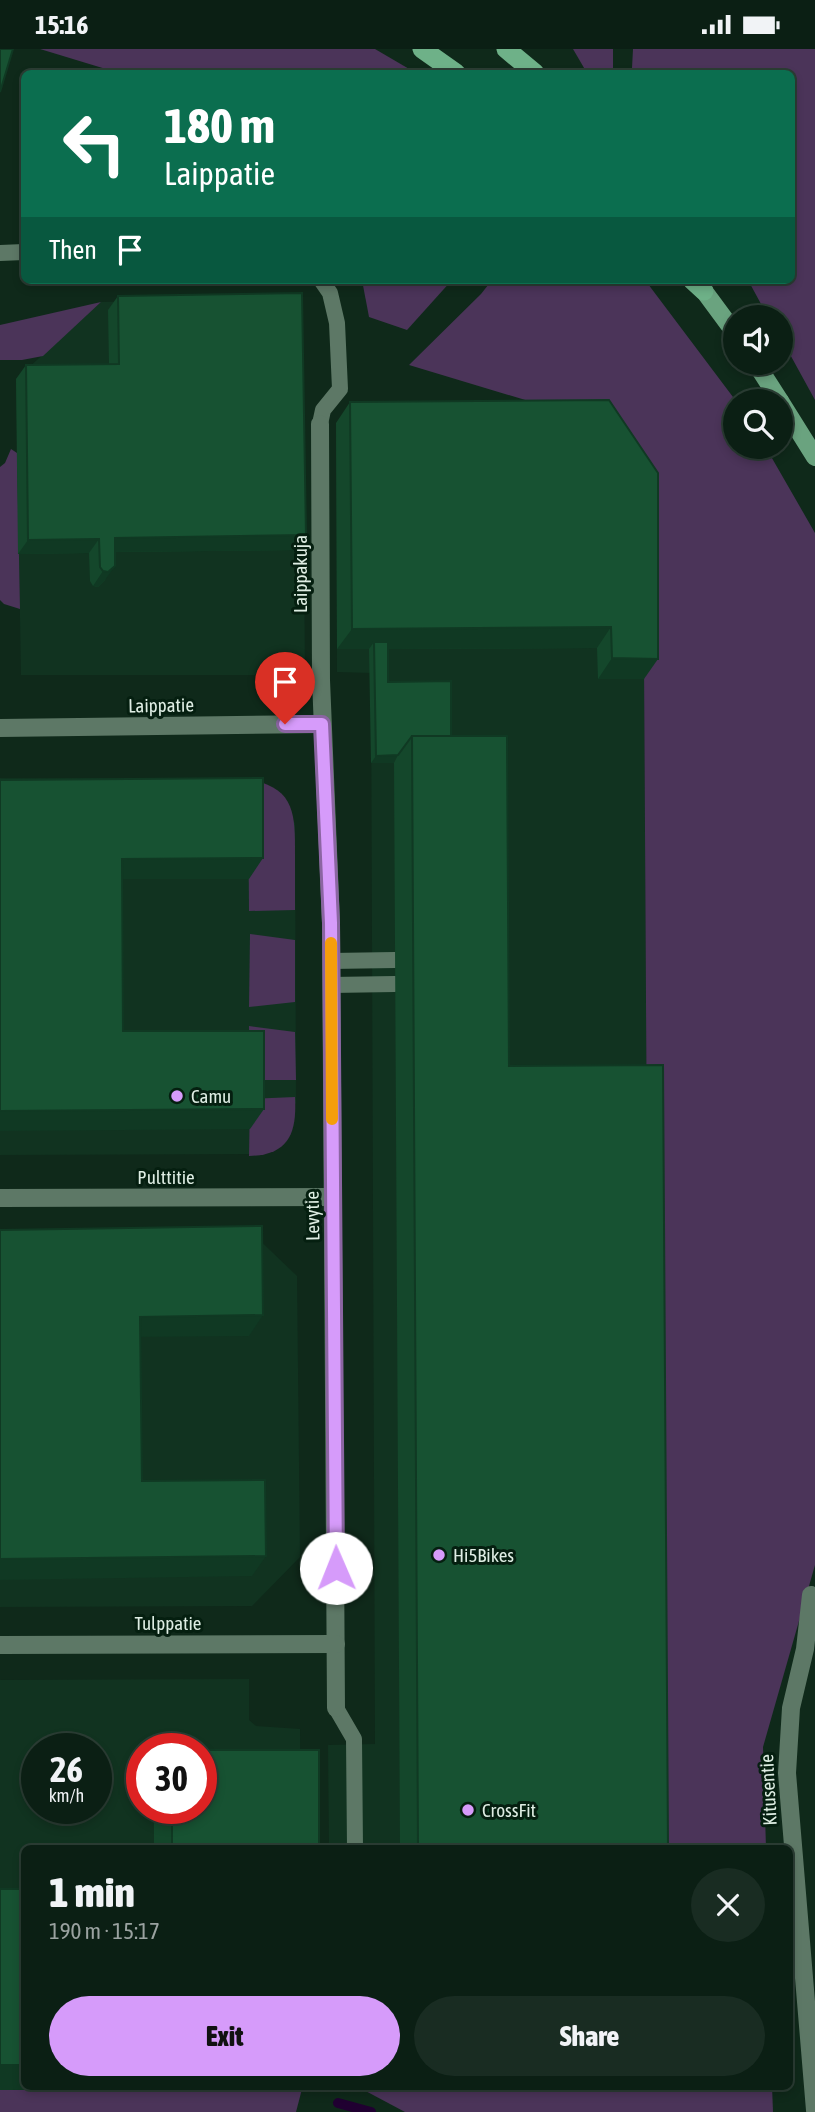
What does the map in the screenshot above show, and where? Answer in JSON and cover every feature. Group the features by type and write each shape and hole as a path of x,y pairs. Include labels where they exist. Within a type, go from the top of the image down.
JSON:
{"highway":[{"path":"422,49 452,70"},
{"path":"506,49 532,70"},
{"path":"516,49 534,70"}],"main road":[{"path":"697,284 723,318"},
{"path":"793,422 815,457"}],"street":[{"name":"Laippakuja","path":"320,424 322,724"},
{"name":"Laippatie","path":"0,728 322,724"},
{"name":"Levytie","path":"322,724 331,961 336,1708"},
{"name":"Pulttitie","path":"0,1198 332,1197"},
{"name":"Kitusentie","path":"793,1845 787,1773 791,1708 805,1649 811,1595"},
{"name":"Tulppatie","path":"0,1645 336,1643"},
{"name":"Kitusentie","path":"793,1845 815,2110"}],"lane":[{"path":"0,253 21,252"},
{"path":"320,424 323,411 340,389 337,324 330,293 324,284"},
{"path":"331,961 395,960"},
{"path":"331,985 395,984"},
{"path":"336,1708 354,1739 355,1845"}],"shaded area":[{"path":"40,49 375,49 411,70 109,70"},
{"path":"573,49 613,49 613,70 585,70"},
{"path":"633,49 815,49 815,400 793,360 793,305 762,305 750,284 795,284 795,70 631,70"},
{"path":"363,284 448,284 407,330 369,317"},
{"path":"489,284 648,284 727,389 723,389 723,459 772,459 815,533 815,1565 763,1747 766,1845 651,1845 643,493 595,421 409,365"},
{"path":"302,298 305,675 21,675 16,379 101,302"},
{"path":"101,302 43,356 0,360 0,325"},
{"path":"336,423 643,493 651,1845 329,1845 328,1745 375,1744 371,673 337,672"},
{"path":"11,449 17,453 20,609 0,600 0,467 5,463"},
{"path":"0,778 248,779 295,823 296,1103 253,1154 0,1155"},
{"path":"248,779 264,783 284,796 293,815 295,910 249,911"},
{"path":"250,934 295,940 295,1002 249,1007"},
{"path":"249,1026 295,1032 296,1080 250,1080"},
{"path":"295,1097 294,1121 288,1140 273,1151 249,1156 250,1099"},
{"path":"250,1231 297,1276 300,1557 252,1606 0,1607 0,1232"},
{"path":"249,1679 249,1720 256,1726 300,1729 301,1845 21,1845 21,2090 0,2090 0,1680"},
{"path":"0,2090 302,2090 296,2112 0,2112"},
{"path":"364,2090 772,2090 773,2112 405,2112"}],"building":[{"path":"0,49 13,49 0,92"},
{"path":"302,293 306,535 115,538 115,566 108,572 100,567 99,539 28,540 26,365 119,364 118,296"},
{"path":"609,400 658,473 658,659 612,658 611,627 352,629 350,402"},
{"path":"374,642 388,642 388,682 451,681 451,736 412,736 398,755 376,756"},
{"path":"412,736 507,736 509,1066 663,1065 668,1845 418,1845"},
{"path":"263,778 263,858 122,859 123,1031 264,1031 264,1109 0,1111 0,780"},
{"path":"262,1226 263,1315 140,1317 142,1481 265,1480 266,1556 0,1559 0,1230"},
{"path":"217,1750 319,1750 319,1845 172,1845 172,1824 217,1824"},
{"path":"0,1889 21,1889 21,2065 0,2065"}],"waterway":[{"path":"338,2103 371,2112"}],"slow traffic":[{"path":"331,943 332,1119"}],"place":[{"name":"Camu","path":"177,1096"},
{"name":"Hi5Bikes","path":"439,1555"},
{"name":"CrossFit","path":"468,1810"}],"route":[{"path":"285,724 322,724 326,774 331,923 336,1568"}]}
